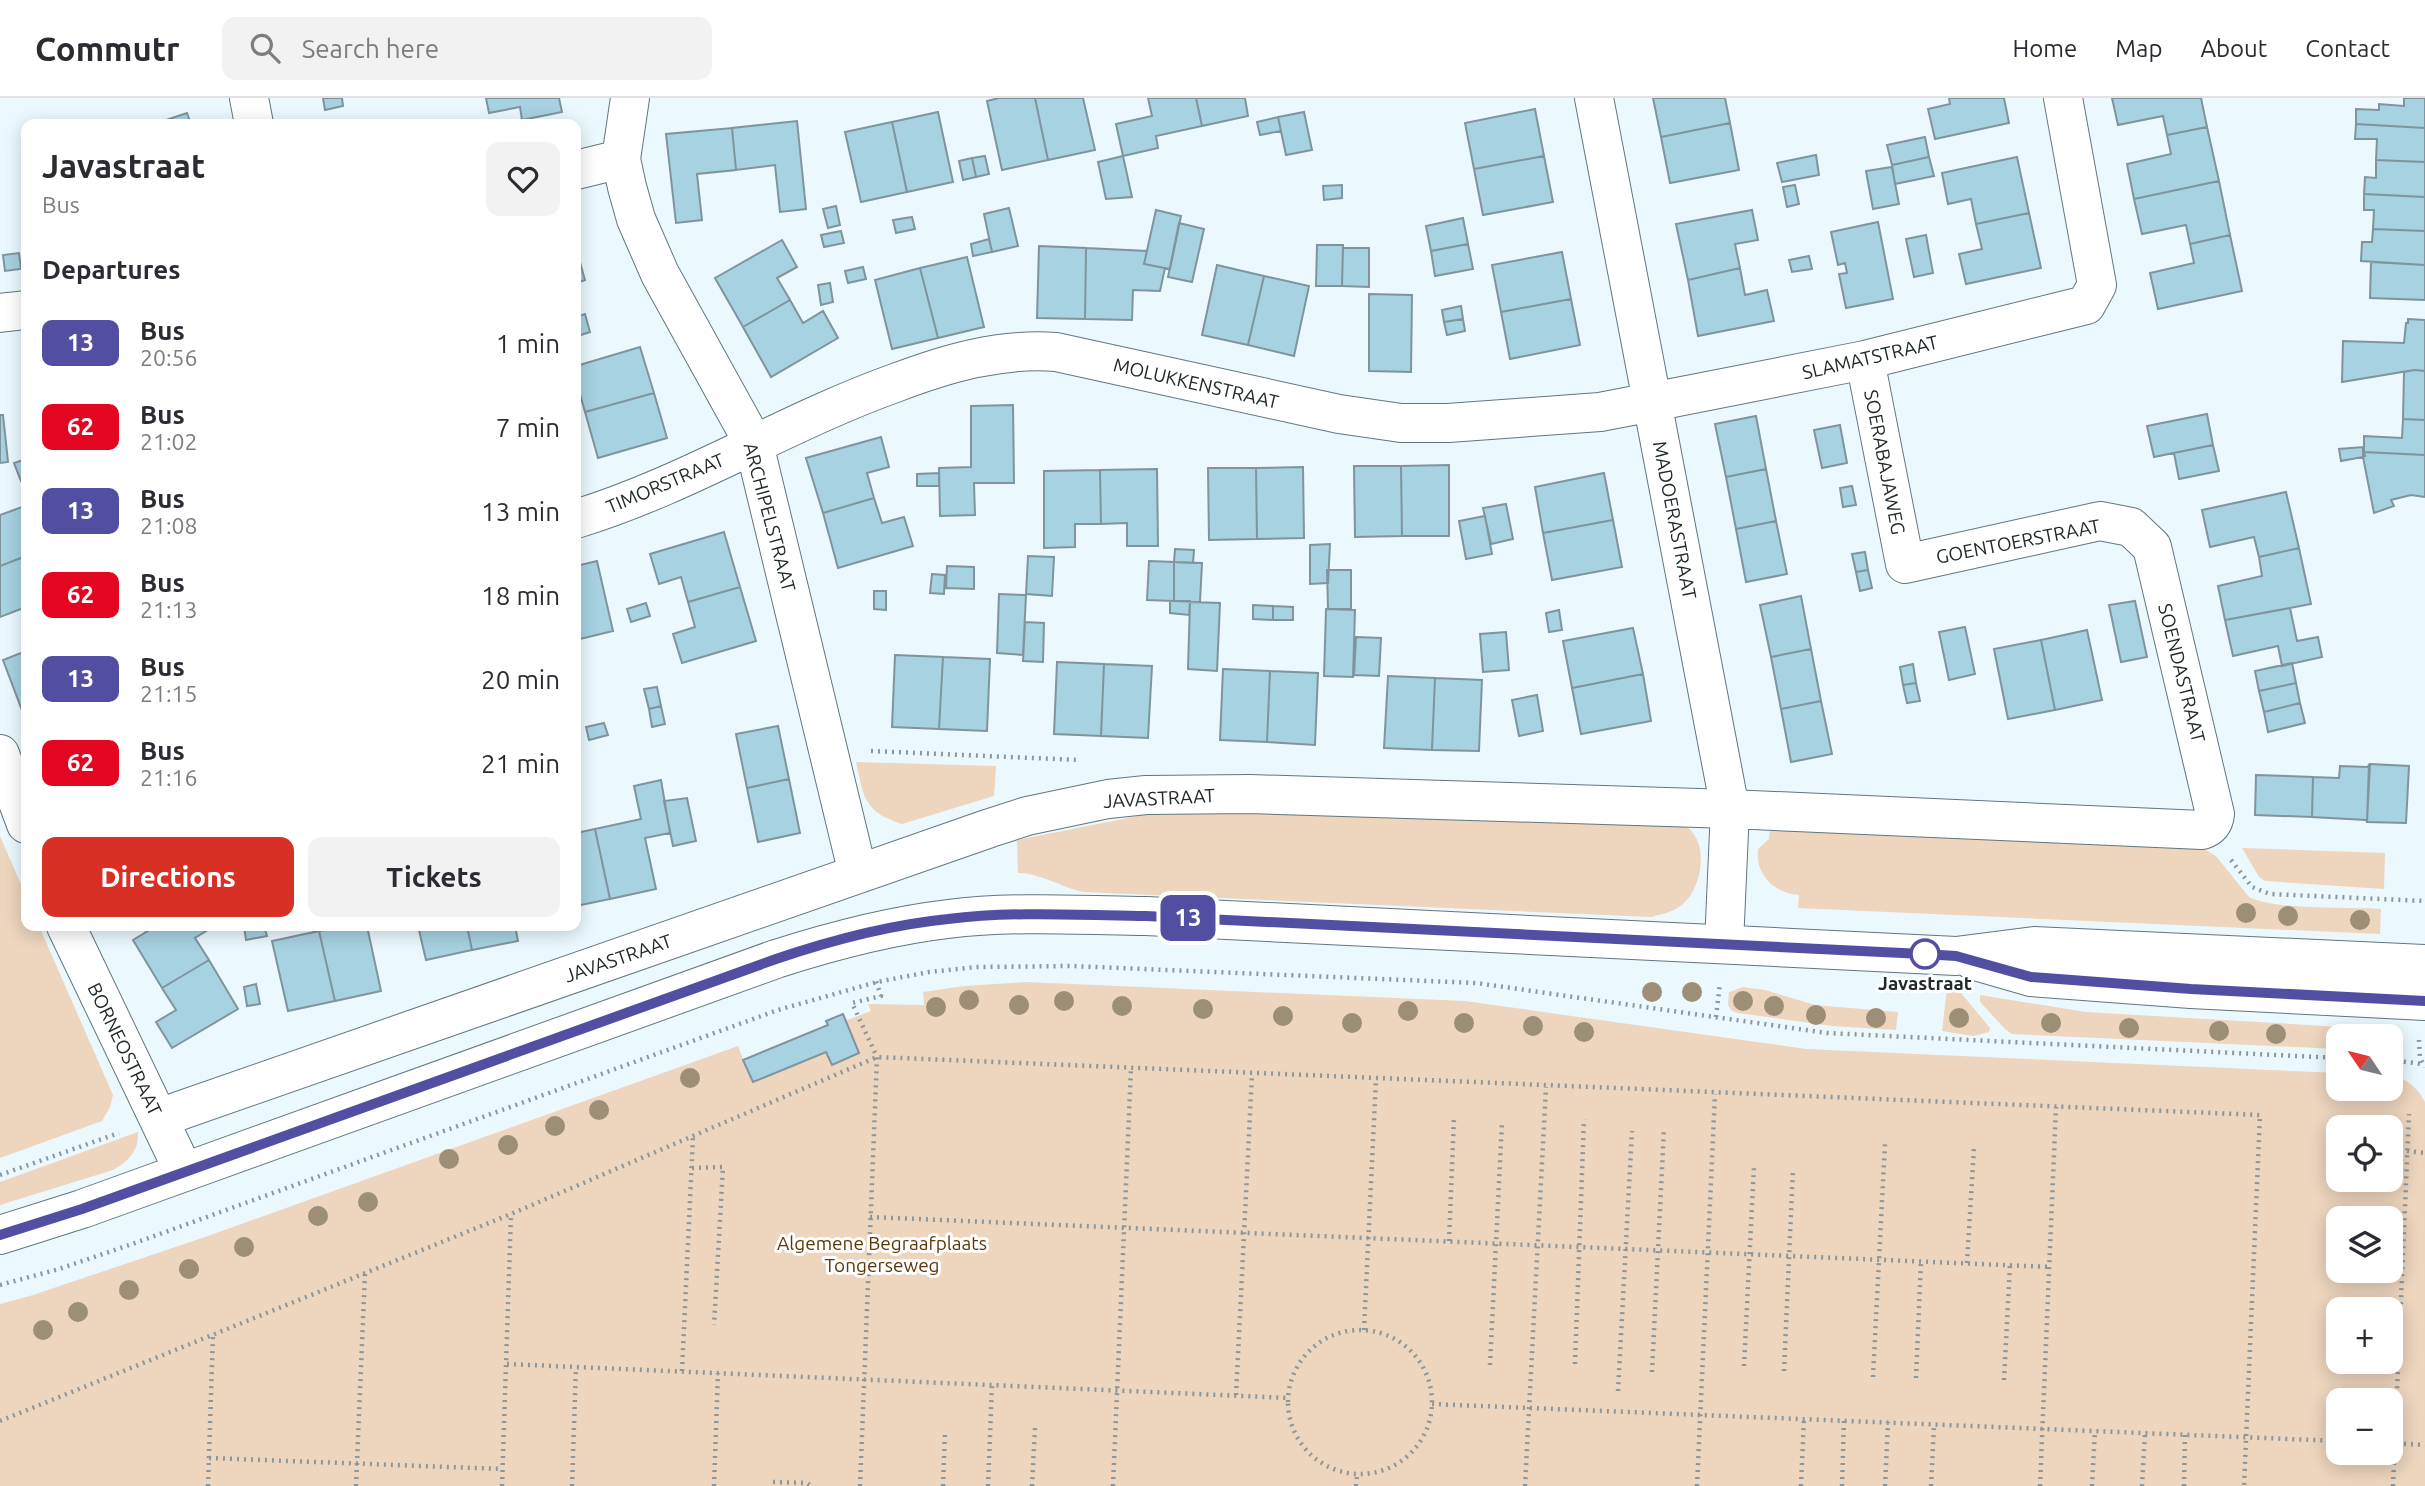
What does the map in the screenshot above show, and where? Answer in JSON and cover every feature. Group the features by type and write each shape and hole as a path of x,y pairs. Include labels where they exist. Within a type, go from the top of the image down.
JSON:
{"street":[{"path":"249,98 253,119"},
{"name":"ARCHIPELSTRAAT","path":"630,98 621,159 636,219 660,274 754,444 858,874"},
{"name":"MADOERASTRAAT","path":"1594,98 1730,810 1722,961"},
{"name":"SLAMATSTRAAT","path":"1652,402 1864,359 2086,305 2097,285 2063,98"},
{"path":"581,169 621,159"},
{"path":"0,313 21,311"},
{"name":"MOLUKKENSTRAAT","path":"754,444 859,396 926,372 967,359 1020,351 1056,352 1339,414 1401,423 1448,423 1600,412 1652,402"},
{"name":"SOERABAJAWEG","path":"1864,359 1905,564"},
{"name":"TIMORSTRAAT","path":"581,517 675,481 754,444"},
{"name":"GOENTOERSTRAAT","path":"1905,564 2100,521 2131,527"},
{"name":"SOENDASTRAAT","path":"2131,527 2152,547 2216,814 2214,822 2219,841"},
{"path":"0,754 21,811"},
{"name":"JAVASTRAAT","path":"159,1118 1027,816 1108,799 1146,795 1250,794 1730,810 2202,830 2219,841"},
{"path":"0,1235 184,1172 776,959 860,934 921,922 972,916 1146,916 1722,961 1956,956 2034,946 2425,964"},
{"name":"BORNEOSTRAAT","path":"68,931 184,1172"},
{"path":"1956,956 2031,977 2191,989 2422,1017"}],"path":[{"path":"828,750 1085,760"},
{"path":"2219,841 2252,887 2263,892 2425,901"},
{"path":"1716,1017 1722,961"},
{"path":"0,1285 59,1269 135,1243 778,1010 877,982 976,967 1072,965 1463,982 1827,1033 2326,1057"},
{"path":"854,1009 877,1057 860,1486"},
{"path":"2403,1062 2423,1065 2419,1051 2422,1017"},
{"path":"0,1421 511,1214 877,1057 2260,1115 2244,1486"},
{"path":"1113,1486 1131,1068"},
{"path":"1236,1395 1252,1074"},
{"path":"1364,1330 1376,1079"},
{"path":"1525,1486 1546,1087"},
{"path":"1697,1486 1715,1094"},
{"path":"2040,1486 2056,1107"},
{"path":"2396,1388 2409,1114"},
{"path":"0,1175 159,1118"},
{"path":"1449,1241 1454,1118"},
{"path":"1575,1364 1584,1119"},
{"path":"1490,1365 1502,1122"},
{"path":"1652,1373 1664,1128"},
{"path":"1618,1391 1632,1131"},
{"path":"682,1371 693,1136"},
{"path":"1873,1377 1885,1143"},
{"path":"1967,1263 1974,1147"},
{"path":"2407,1150 2425,1153"},
{"path":"1744,1366 1754,1166"},
{"path":"692,1168 723,1167 714,1325"},
{"path":"1784,1371 1793,1169"},
{"path":"502,1486 511,1214"},
{"path":"870,1217 2050,1267"},
{"path":"1916,1378 1921,1261"},
{"path":"2004,1380 2010,1265"},
{"path":"356,1486 365,1273"},
{"path":"1364,1330 1390,1336 1411,1351 1426,1373 1432,1404 1426,1430 1410,1454 1386,1470 1357,1475 1328,1468 1305,1449 1291,1423 1289,1398 1297,1366 1315,1345 1338,1333 1364,1330"},
{"path":"208,1486 213,1334"},
{"path":"506,1364 1289,1398"},
{"path":"572,1486 576,1367"},
{"path":"714,1486 718,1373"},
{"path":"988,1486 992,1385"},
{"path":"1432,1404 2326,1440"},
{"path":"1801,1486 1804,1418"},
{"path":"1842,1486 1844,1420"},
{"path":"1885,1486 1888,1422"},
{"path":"1931,1486 1934,1426"},
{"path":"1032,1486 1035,1428"},
{"path":"2092,1486 2095,1430"},
{"path":"943,1486 945,1431"},
{"path":"2142,1486 2145,1432"},
{"path":"2183,1486 2185,1434"},
{"path":"2403,1444 2425,1445"},
{"path":"209,1458 502,1469"},
{"path":"2393,1465 2393,1486"},
{"path":"1356,1486 1357,1475"},
{"path":"773,1482 807,1483 811,1486"}],"green space":[{"path":"856,762 996,766 994,796 902,824 873,809 864,794"},
{"path":"1249,810 1684,825 1698,841 1701,863 1695,886 1683,904 1672,911 1651,917 1083,892 1034,875 1018,873 1017,840 1148,814"},
{"path":"1770,828 2201,847 2216,856 2249,897 2293,906 2381,909 2380,934 1798,908 1799,895 1790,894 1774,886 1760,867 1758,849 1769,839"},
{"path":"0,836 21,884 21,931 41,931 113,1095 102,1121 0,1158"},
{"path":"2242,848 2385,853 2384,889 2265,881 2259,877"},
{"name":"Algemene Begraafplaats Tongerseweg","path":"1026,982 1465,1001 1806,1049 2326,1072 2326,1101 2403,1101 2403,1080 2419,1092 2425,1102 2425,1486 0,1486 0,1304 205,1237 738,1046 743,1059 871,1011 868,1004 924,1005 923,992"},
{"path":"1743,987 1765,990 1815,1005 1898,1012 1896,1030 1832,1026 1732,1011 1728,1005 1729,992"},
{"path":"1947,989 1961,993 1990,1028 1989,1032 1973,1036 1942,1031"},
{"path":"1980,995 2086,1012 2326,1026 2326,1048 2012,1034 1980,1002"},
{"path":"138,1132 137,1145 132,1155 113,1170 0,1205 0,1182"}],"building":[{"path":"323,98 342,98 343,106 325,110"},
{"path":"486,98 559,98 562,112 527,119 522,119 520,107 489,113"},
{"path":"999,98 1035,98 1048,160 1002,170 987,101"},
{"path":"1035,98 1083,98 1095,150 1048,160"},
{"path":"1148,98 1196,98 1202,126 1156,136 1158,148 1123,156 1116,124 1152,116"},
{"path":"1196,98 1245,98 1248,116 1202,126"},
{"path":"1653,98 1725,98 1730,123 1661,137"},
{"path":"1949,98 2004,98 2009,123 1935,139 1928,109 1950,104"},
{"path":"2112,98 2201,98 2207,127 2167,135 2163,116 2118,125"},
{"path":"2404,98 2425,98 2425,128 2356,124 2356,109 2379,110 2379,104 2404,106"},
{"path":"1535,109 1544,156 1474,169 1465,123"},
{"path":"938,112 953,182 907,192 892,122"},
{"path":"1304,112 1312,150 1286,155 1278,117"},
{"path":"187,113 189,119 169,119"},
{"path":"1278,117 1281,131 1260,135 1257,122"},
{"path":"797,121 806,209 780,212 775,165 736,170 732,128"},
{"path":"892,122 907,192 861,202 845,132"},
{"path":"1730,123 1739,170 1670,183 1661,137"},
{"path":"2356,124 2425,128 2425,162 2376,160 2377,139 2355,139"},
{"path":"2207,127 2219,181 2134,199 2127,164 2171,154 2167,135"},
{"path":"732,128 736,170 697,174 702,220 676,223 666,134"},
{"path":"1925,137 1929,157 1892,165 1887,145"},
{"path":"1816,155 1819,175 1782,182 1777,163"},
{"path":"985,156 989,174 976,177 972,158"},
{"path":"1123,156 1132,197 1106,199 1098,162"},
{"path":"1544,156 1553,202 1483,215 1474,169"},
{"path":"1929,157 1934,176 1895,184 1892,165"},
{"path":"2017,157 2029,213 1976,224 1971,199 1948,204 1942,173"},
{"path":"972,158 976,177 963,180 959,161"},
{"path":"2376,160 2425,162 2425,197 2364,194 2365,177 2376,178"},
{"path":"1892,167 1899,204 1873,209 1866,171"},
{"path":"2219,181 2230,235 2190,244 2186,225 2142,234 2134,199"},
{"path":"1342,185 1342,198 1324,200 1323,186"},
{"path":"1795,185 1799,204 1787,207 1783,187"},
{"path":"2364,194 2425,197 2425,231 2373,229 2374,210 2364,210"},
{"path":"836,206 840,225 828,228 823,209"},
{"path":"1009,208 1018,246 992,252 984,214"},
{"path":"1156,210 1181,216 1170,269 1144,264"},
{"path":"1752,210 1758,240 1735,244 1740,268 1688,280 1676,224"},
{"path":"2029,213 2041,268 1966,284 1959,254 1982,249 1976,224"},
{"path":"912,217 915,229 896,233 893,220"},
{"path":"1463,218 1468,244 1431,251 1426,226"},
{"path":"1878,222 1893,299 1846,308 1839,274 1847,273 1845,263 1838,265 1831,232"},
{"path":"1179,223 1204,229 1192,282 1168,277"},
{"path":"2373,229 2425,231 2425,265 2361,261 2362,242 2372,242"},
{"path":"841,231 844,243 824,247 821,235"},
{"path":"1926,235 1933,273 1914,277 1906,239"},
{"path":"2230,235 2242,291 2158,309 2150,273 2194,263 2190,244"},
{"path":"989,239 992,252 973,256 971,244"},
{"path":"782,240 797,267 777,278 790,300 743,327 715,278"},
{"path":"1468,244 1473,269 1435,276 1431,251"},
{"path":"1317,245 1343,245 1342,286 1316,286"},
{"path":"1039,246 1086,248 1085,319 1037,318"},
{"path":"1086,248 1147,251 1144,264 1165,268 1160,291 1133,290 1132,320 1085,319"},
{"path":"1343,248 1369,248 1369,287 1342,286"},
{"path":"1562,252 1571,299 1501,312 1492,265"},
{"path":"19,253 21,269 5,271 3,255"},
{"path":"1809,256 1812,269 1792,272 1789,260"},
{"path":"967,257 984,327 938,338 920,268"},
{"path":"2371,262 2425,265 2425,300 2370,298"},
{"path":"1217,265 1264,276 1248,345 1202,335"},
{"path":"581,266 585,280 581,281"},
{"path":"863,267 866,279 848,283 845,271"},
{"path":"920,268 938,338 892,349 875,280"},
{"path":"1740,268 1745,295 1767,290 1774,321 1698,336 1688,280"},
{"path":"1264,276 1309,286 1294,356 1248,345"},
{"path":"830,283 833,302 821,305 818,285"},
{"path":"1369,294 1412,295 1411,372 1369,371"},
{"path":"1571,299 1580,345 1510,359 1501,312"},
{"path":"790,300 803,323 823,311 838,338 771,377 743,327"},
{"path":"1461,306 1463,319 1444,322 1442,310"},
{"path":"585,314 590,332 581,335 581,315"},
{"path":"1463,319 1465,331 1447,335 1444,322"},
{"path":"2408,319 2425,320 2425,371 2414,370 2342,382 2343,341 2404,343"},
{"path":"640,347 654,393 585,412 581,398 581,365"},
{"path":"2425,371 2425,420 2403,419 2404,372"},
{"path":"654,393 667,438 598,458 585,412"},
{"path":"1013,405 1014,483 974,483 975,515 940,516 939,468 971,467 971,406"},
{"path":"2207,414 2213,445 2154,457 2147,426"},
{"path":"0,415 3,415 8,462 0,463"},
{"path":"1756,416 1766,469 1726,477 1715,424"},
{"path":"2403,419 2425,420 2425,455 2364,452 2364,436 2402,438"},
{"path":"1840,425 1847,463 1822,468 1814,430"},
{"path":"881,437 889,467 867,473 874,498 823,513 806,458"},
{"path":"2213,445 2219,471 2179,479 2174,453"},
{"path":"2363,447 2363,457 2341,461 2339,449"},
{"path":"2364,452 2425,455 2425,497 2411,495 2391,500 2394,506 2374,513"},
{"path":"21,461 21,481 14,463"},
{"path":"1449,465 1449,536 1402,536 1401,466"},
{"path":"1354,466 1401,466 1402,536 1355,537"},
{"path":"1303,467 1304,538 1257,539 1256,468"},
{"path":"1208,468 1256,468 1257,539 1209,540"},
{"path":"1157,469 1158,546 1127,546 1127,523 1101,524 1100,470"},
{"path":"1766,469 1776,521 1736,529 1726,477"},
{"path":"1100,470 1101,524 1075,524 1075,547 1044,548 1044,471"},
{"path":"939,473 939,486 917,486 917,474"},
{"path":"1604,473 1613,520 1543,533 1535,487"},
{"path":"1852,486 1856,505 1843,507 1840,488"},
{"path":"2286,492 2299,548 2259,557 2254,537 2210,547 2202,510"},
{"path":"874,498 882,523 904,517 913,546 838,568 823,513"},
{"path":"1506,504 1513,539 1491,544 1483,508"},
{"path":"21,507 21,558 0,566 0,515"},
{"path":"1485,516 1492,554 1466,559 1459,521"},
{"path":"1613,520 1622,567 1552,580 1543,533"},
{"path":"1776,521 1787,574 1746,582 1736,529"},
{"path":"724,532 740,587 688,602 681,577 659,584 650,554"},
{"path":"1330,544 1328,583 1310,584 1310,545"},
{"path":"2299,548 2311,604 2225,620 2218,586 2262,576 2259,557"},
{"path":"1175,549 1194,550 1193,563 1174,562"},
{"path":"1865,552 1868,570 1856,572 1852,554"},
{"path":"1028,556 1054,557 1052,596 1026,594"},
{"path":"21,558 21,609 0,617 0,566"},
{"path":"597,561 613,631 581,639 581,565"},
{"path":"1149,561 1174,562 1174,601 1147,600"},
{"path":"1174,562 1202,563 1200,602 1174,601"},
{"path":"947,566 974,567 974,589 946,588"},
{"path":"1327,570 1351,570 1351,609 1328,609"},
{"path":"1868,570 1872,588 1860,591 1856,572"},
{"path":"932,574 945,575 944,594 930,593"},
{"path":"740,587 756,641 682,663 673,634 695,627 688,602"},
{"path":"874,591 886,591 886,610 874,609"},
{"path":"999,594 1026,595 1023,655 997,653"},
{"path":"1801,596 1811,649 1771,657 1760,605"},
{"path":"1170,601 1190,601 1189,615 1170,613"},
{"path":"2135,601 2147,657 2121,662 2109,605"},
{"path":"1190,602 1220,603 1217,671 1188,669"},
{"path":"646,603 650,616 631,622 627,609"},
{"path":"1253,605 1273,606 1273,620 1253,619"},
{"path":"1273,606 1293,607 1293,620 1273,620"},
{"path":"2290,608 2297,641 2318,637 2322,657 2282,666 2278,646 2233,656 2225,620"},
{"path":"1326,609 1355,610 1353,677 1324,676"},
{"path":"1559,610 1562,630 1549,632 1546,613"},
{"path":"1025,622 1044,623 1043,662 1023,661"},
{"path":"1965,627 1975,674 1949,680 1939,632"},
{"path":"1633,628 1643,674 1572,688 1563,641"},
{"path":"2087,630 2102,700 2055,710 2041,640"},
{"path":"1506,632 1509,670 1483,672 1480,634"},
{"path":"1356,637 1381,638 1379,676 1354,675"},
{"path":"2041,640 2055,710 2008,719 1994,649"},
{"path":"1811,649 1821,701 1781,709 1771,657"},
{"path":"21,653 21,708 3,660"},
{"path":"895,655 943,657 939,729 892,727"},
{"path":"943,657 990,659 987,731 939,729"},
{"path":"1057,662 1104,664 1101,736 1054,734"},
{"path":"2292,663 2296,683 2259,691 2255,671"},
{"path":"1104,664 1152,666 1148,738 1101,736"},
{"path":"1913,664 1916,683 1903,685 1900,667"},
{"path":"1223,669 1270,671 1267,742 1220,740"},
{"path":"1270,671 1318,673 1315,745 1267,742"},
{"path":"1643,674 1651,721 1581,734 1572,688"},
{"path":"1388,676 1435,678 1432,750 1384,748"},
{"path":"1435,678 1482,680 1479,751 1432,750"},
{"path":"1916,683 1920,701 1907,703 1903,685"},
{"path":"2296,683 2300,703 2264,712 2259,691"},
{"path":"657,687 661,706 649,709 644,689"},
{"path":"1537,695 1543,731 1519,736 1512,700"},
{"path":"1821,701 1832,754 1791,762 1781,709"},
{"path":"2300,703 2305,723 2268,732 2264,712"},
{"path":"661,706 665,724 652,727 649,709"},
{"path":"604,723 608,735 589,740 586,727"},
{"path":"778,726 789,779 747,788 736,734"},
{"path":"2369,764 2367,822 2312,817 2313,777 2339,778 2340,766 2368,767"},
{"path":"2370,764 2409,766 2406,823 2367,822"},
{"path":"2256,775 2313,777 2312,817 2255,815"},
{"path":"789,779 800,833 758,842 747,788"},
{"path":"661,780 670,833 645,838 656,889 610,899 595,829 641,819 634,786"},
{"path":"687,798 696,841 673,846 664,801"},
{"path":"595,829 610,899 581,905 581,832"},
{"path":"148,931 206,931 195,938 209,960 162,988 133,940"},
{"path":"245,931 266,931 267,936 246,940"},
{"path":"319,931 368,931 381,991 335,1001"},
{"path":"319,931 335,1001 288,1011 272,941"},
{"path":"419,931 468,931 472,950 426,960"},
{"path":"468,931 516,931 518,941 472,950"},
{"path":"209,960 238,1009 172,1048 156,1022 176,1010 162,988"},
{"path":"256,984 260,1004 247,1006 244,987"},
{"path":"843,1014 859,1053 832,1065 826,1052 753,1082 743,1060 828,1025 826,1021"}],"bus line":[{"name":"13","path":"0,1235 82,1209 776,959 894,926 948,919 1022,914 1146,916 1923,954 1956,956 2031,977 2191,989 2425,1001"}],"place":[{"name":"Javastraat","path":"1925,954"}]}
